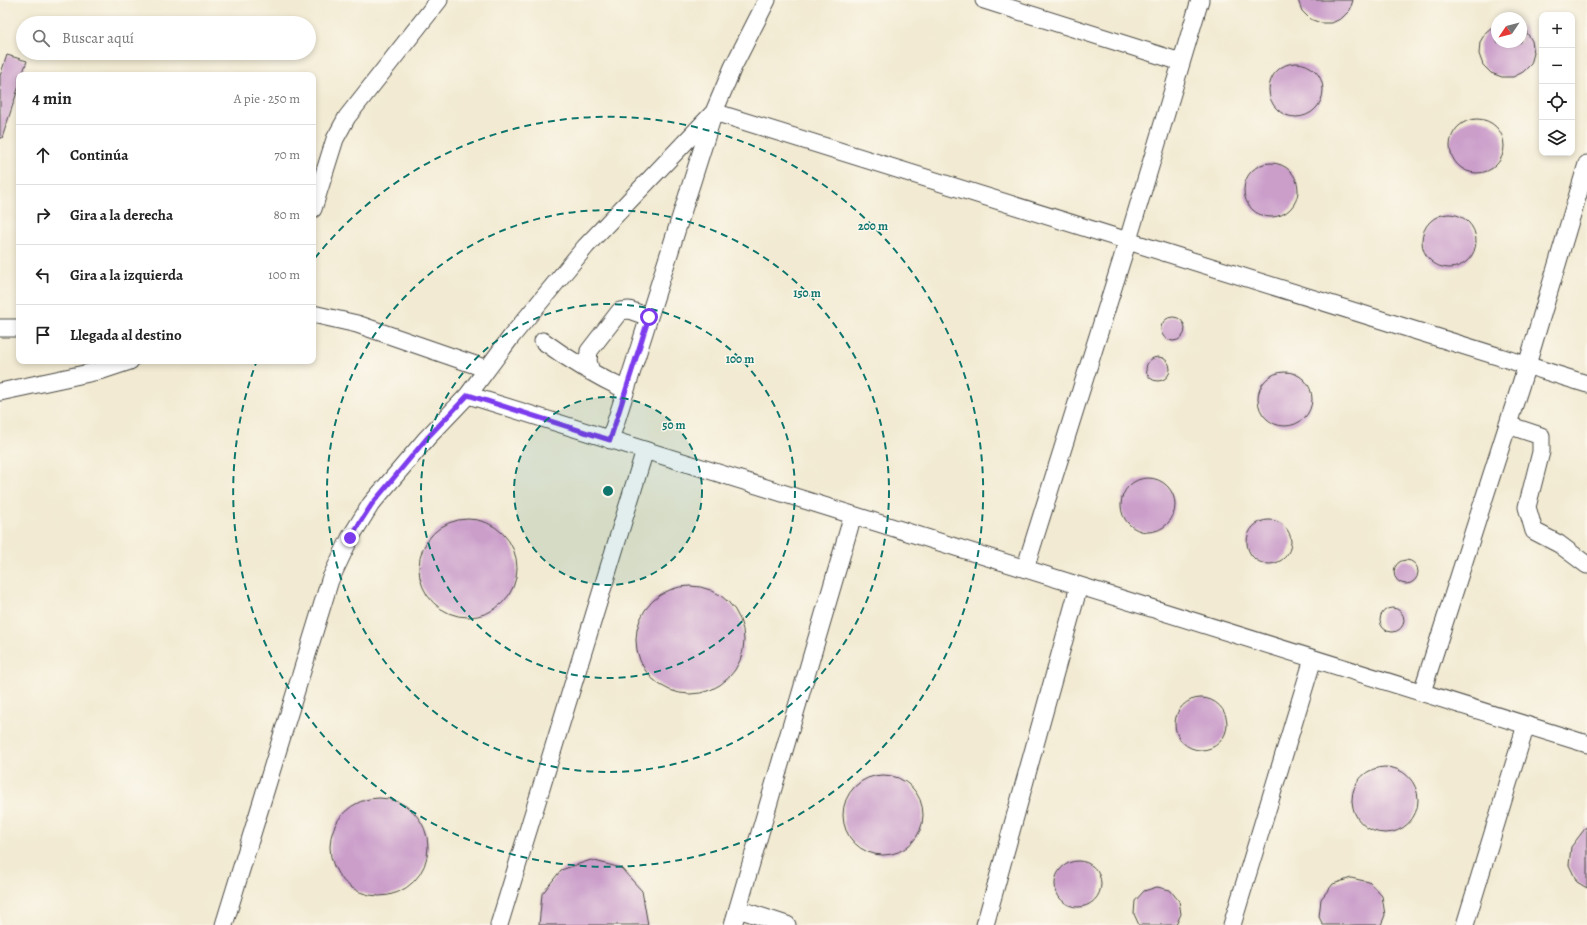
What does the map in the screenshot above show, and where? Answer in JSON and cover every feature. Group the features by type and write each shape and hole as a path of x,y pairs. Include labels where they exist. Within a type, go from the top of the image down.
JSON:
{"street":[{"path":"316,199 335,139 347,116 439,0"},
{"path":"610,440 714,112 733,67 767,0"},
{"path":"984,0 1181,62"},
{"path":"1025,569 1128,240 1200,0"},
{"path":"714,112 1587,384"},
{"path":"224,925 330,580 346,545 372,504 427,438 468,395 511,337 586,246 714,112"},
{"path":"1422,692 1527,365 1587,164"},
{"path":"591,372 588,362 589,351 620,311 629,310 649,317"},
{"path":"316,315 357,324 487,369"},
{"path":"0,328 16,328"},
{"path":"543,341 564,357 626,390"},
{"path":"0,392 103,370 121,364"},
{"path":"468,395 1587,744"},
{"path":"1508,425 1541,436 1541,452 1527,507 1534,531 1559,544 1587,565"},
{"path":"499,925 645,450"},
{"path":"787,925 735,917 853,515"},
{"path":"985,925 1079,586"},
{"path":"1232,925 1313,658"},
{"path":"1465,925 1526,724"}],"building":[{"path":"1298,0 1353,0 1350,10 1342,18 1332,23 1321,23 1310,19 1302,11"},
{"path":"1491,28 1491,48 1527,48 1527,33 1532,41 1534,53 1531,64 1523,72 1513,77 1502,77 1491,73 1483,65 1479,54 1480,42 1486,32"},
{"path":"7,55 16,58 16,60 27,61 23,72 16,72 16,95 2,138 0,138 0,76"},
{"path":"1291,63 1301,63 1311,67 1319,75 1323,85 1323,95 1319,105 1311,113 1301,117 1291,117 1281,113 1273,105 1269,95 1269,85 1273,75 1281,67"},
{"path":"1472,119 1482,119 1492,123 1500,131 1504,141 1504,151 1500,161 1492,169 1482,173 1472,173 1462,169 1454,161 1450,151 1450,141 1454,131 1462,123"},
{"path":"1266,163 1276,163 1286,167 1294,175 1298,185 1298,195 1294,205 1286,213 1276,217 1266,217 1256,213 1248,205 1244,195 1244,185 1248,175 1256,167"},
{"path":"1444,214 1454,214 1464,218 1472,226 1476,236 1476,246 1472,256 1464,264 1454,268 1444,268 1434,264 1426,256 1422,246 1422,236 1426,226 1434,218"},
{"path":"1173,317 1182,320 1185,329 1182,338 1173,341 1164,338 1161,329 1164,320"},
{"path":"1158,357 1167,360 1170,369 1167,378 1158,381 1149,378 1146,369 1149,360"},
{"path":"1280,372 1290,372 1300,376 1308,384 1312,394 1312,404 1308,414 1300,422 1290,426 1280,426 1270,422 1262,414 1258,404 1258,394 1262,384 1270,376"},
{"path":"1143,478 1153,478 1163,482 1171,490 1175,500 1175,510 1171,520 1163,528 1153,532 1143,532 1133,528 1125,520 1121,510 1121,500 1125,490 1133,482"},
{"path":"468,519 478,520 495,527 509,541 516,558 516,578 509,595 495,609 478,616 468,617 458,616 441,609 427,595 420,578 419,568 420,558 427,541 441,527 458,520"},
{"path":"1265,520 1273,520 1278,521 1285,526 1290,533 1290,551 1285,558 1278,563 1265,564 1257,561 1250,554 1247,546 1247,538 1250,530 1257,523"},
{"path":"1406,560 1415,563 1418,572 1415,581 1406,584 1397,581 1394,572 1397,563"},
{"path":"690,586 710,591 728,602 739,620 744,640 739,660 728,678 710,689 690,694 670,689 652,678 641,660 636,640 641,620 652,602 670,591"},
{"path":"1392,608 1401,611 1404,620 1401,629 1392,632 1383,629 1380,620 1383,611"},
{"path":"1196,698 1206,698 1220,705 1227,719 1227,729 1220,743 1206,750 1196,750 1186,746 1179,739 1175,729 1175,719 1179,709 1186,702"},
{"path":"1385,767 1397,770 1408,777 1415,788 1418,800 1415,812 1408,823 1397,830 1385,833 1373,830 1362,823 1355,812 1352,800 1355,788 1362,777 1373,770"},
{"path":"883,775 898,778 911,787 920,800 923,815 920,830 911,843 898,852 883,855 868,852 855,843 846,830 843,815 846,800 855,787 868,778"},
{"path":"379,798 398,802 413,813 424,828 428,847 424,866 413,881 398,892 379,896 360,892 345,881 334,866 330,847 334,828 345,813 360,802"},
{"path":"1587,826 1587,888 1577,882 1569,865 1571,847"},
{"path":"591,860 621,868 642,891 648,925 539,925 542,894 561,870"},
{"path":"1073,861 1083,861 1091,865 1097,871 1101,879 1101,889 1097,897 1091,903 1083,907 1073,907 1065,903 1059,897 1055,889 1055,879 1059,871 1065,865"},
{"path":"1351,878 1369,882 1382,896 1385,915 1381,925 1323,925 1319,917 1321,899 1333,884"},
{"path":"1157,887 1170,890 1179,901 1181,914 1176,925 1139,925 1134,914 1135,901 1144,891"}],"route":[{"path":"350,538 372,504 427,438 468,395 610,440 649,317"}]}
